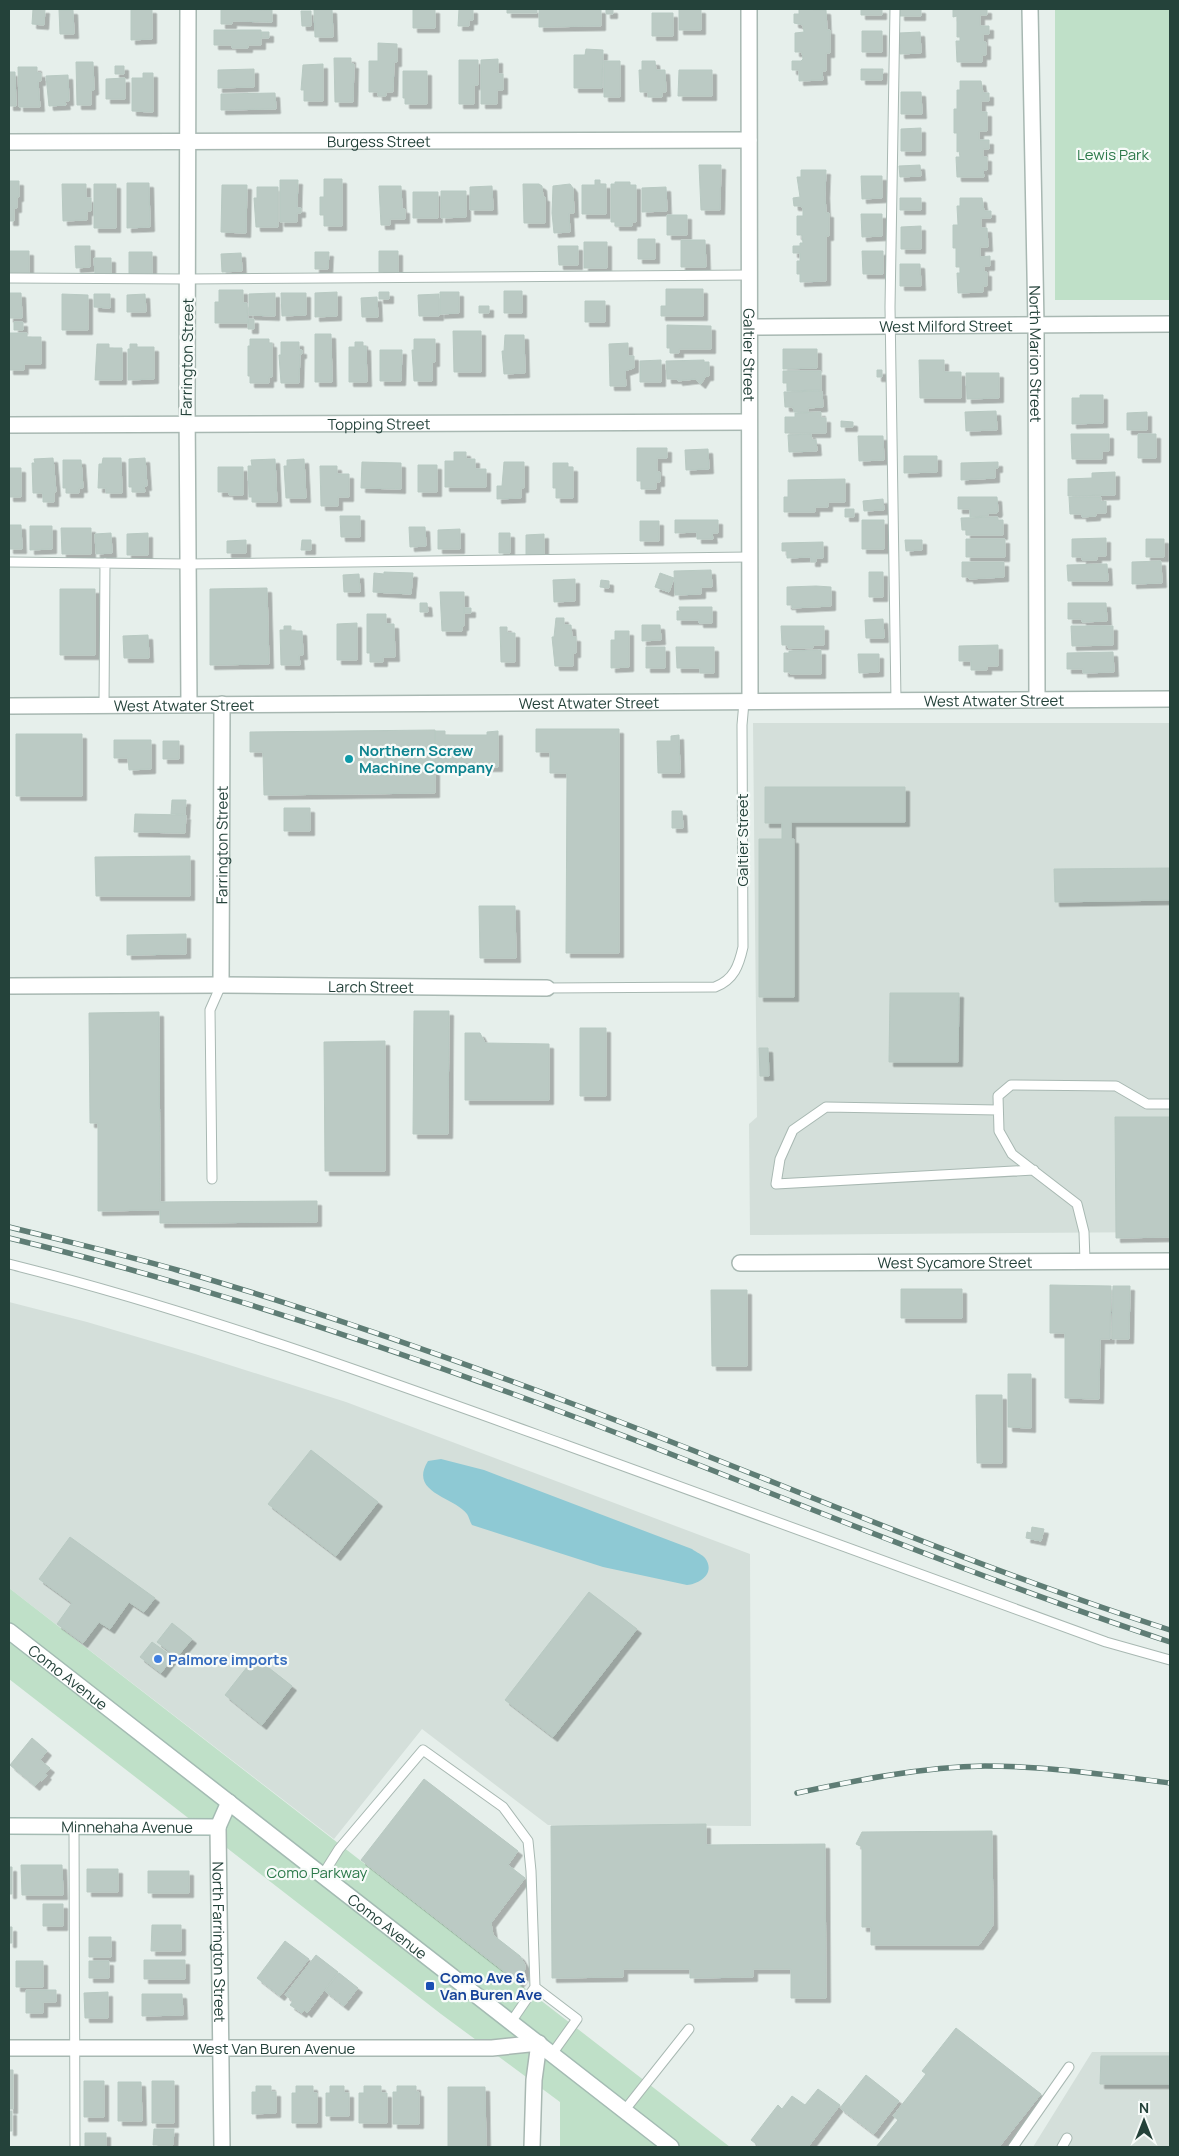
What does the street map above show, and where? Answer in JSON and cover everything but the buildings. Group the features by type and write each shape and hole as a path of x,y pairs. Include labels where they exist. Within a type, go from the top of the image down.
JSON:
{"street":[{"name":"Farrington Street","path":"188,9 187,564 189,704"},
{"name":"Galtier Street","path":"747,701 751,327 749,9"},
{"name":"North Marion Street","path":"1030,9 1036,325 1037,700"},
{"name":"Burgess Street","path":"9,142 749,140"},
{"name":"West Milford Street","path":"751,327 1170,324"},
{"name":"Topping Street","path":"9,425 749,422"},
{"name":"West Atwater Street","path":"9,706 1170,699"},
{"name":"Farrington Street","path":"222,704 222,985"},
{"name":"Larch Street","path":"9,986 222,985 547,988"},
{"name":"West Sycamore Street","path":"740,1263 1170,1261"},
{"name":"Como Avenue","path":"9,1632 671,2147"},
{"path":"218,1826 229,1802"},
{"name":"Minnehaha Avenue","path":"9,1826 218,1826"},
{"name":"North Farrington Street","path":"218,1826 223,2049 222,2147"},
{"path":"532,2147 534,2080 538,2043"},
{"name":"West Van Buren Avenue","path":"9,2048 492,2048 538,2043"}],"lane":[{"path":"895,9 891,325 896,701"},
{"path":"9,278 188,279 750,275"},
{"path":"9,562 187,564 750,557"},
{"path":"104,705 105,563"},
{"name":"Galtier Street","path":"732,977 740,962 743,947 742,724 747,701"},
{"name":"Larch Street","path":"547,988 715,987 732,977"},
{"path":"212,1179 210,1010 222,985"},
{"path":"1085,1261 1084,1232 1077,1204 1012,1154 999,1131 998,1096 1011,1085 1116,1086 1147,1104 1170,1104"},
{"path":"998,1110 826,1107 793,1130 780,1159 776,1184 1034,1170"},
{"path":"9,1264 199,1318 296,1349 448,1402 1106,1642 1170,1660"},
{"path":"322,1876 339,1849 423,1750 503,1807 528,1840 531,1871 534,1987 511,2022"},
{"path":"74,1826 75,2147"},
{"path":"534,1987 577,2019 552,2054"},
{"path":"624,2111 689,2029"},
{"path":"1013,2147 1069,2067"},
{"path":"1062,2147 1067,2138"}],"shaded area":[{"path":"753,723 1170,723 1170,1232 750,1235 749,1124 757,1117"},
{"path":"9,1302 87,1322 195,1354 346,1402 750,1554 751,1826 548,1825 422,1729 334,1839 9,1588"},
{"path":"1092,2052 1170,2052 1170,2147 1033,2147"}],"green space":[{"name":"Lewis Park","path":"1055,9 1170,9 1170,300 1055,300"},
{"name":"Como Parkway","path":"9,1588 730,2147 560,2147 560,2102 441,2014 9,1679"}],"water":[{"path":"441,1459 484,1470 692,1549 705,1558 709,1568 708,1573 701,1580 687,1585 603,1567 472,1525 467,1514 461,1508 428,1487 424,1480 423,1472 428,1461"}],"railway":[{"path":"9,1227 177,1270 380,1334 581,1407 1021,1579 1170,1630"},
{"path":"9,1238 82,1256 226,1297 439,1367 580,1419 1022,1590 1170,1642"},
{"path":"797,1793 914,1772 985,1766 1055,1769 1170,1783"}],"place":[{"name":"Northern Screw Machine Company","path":"349,759"},
{"name":"Palmore imports","path":"158,1659"},
{"name":"Como Ave & Van Buren Ave","path":"430,1986"}]}
